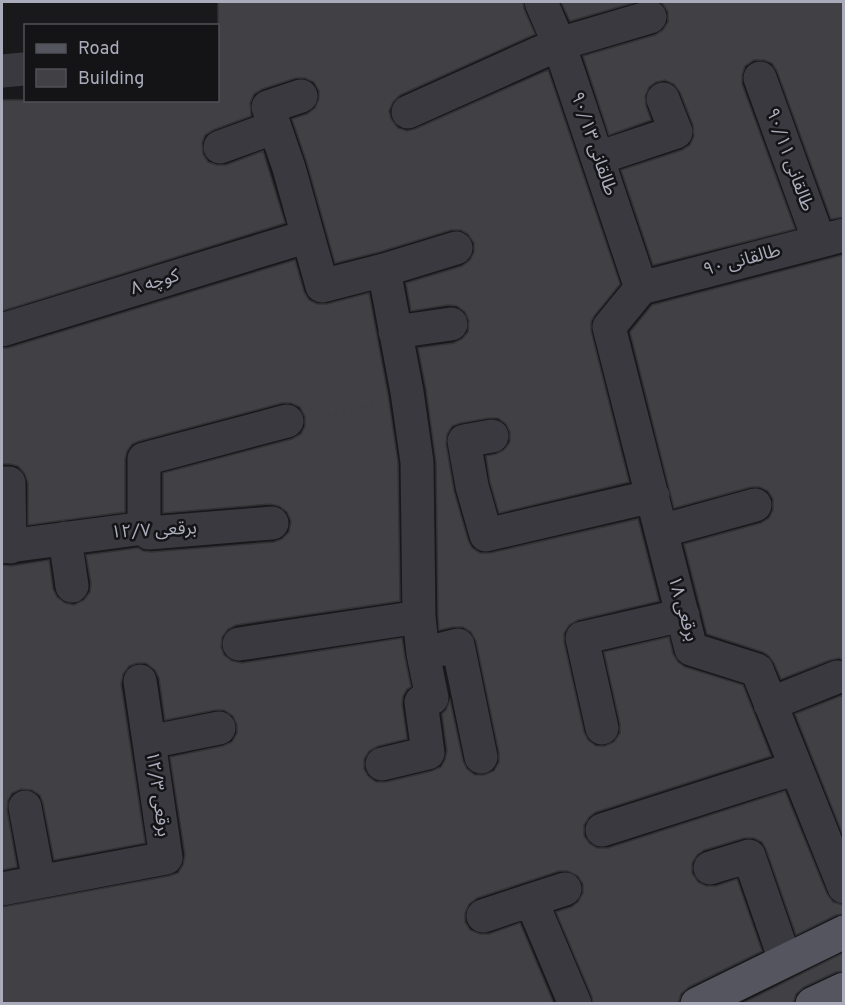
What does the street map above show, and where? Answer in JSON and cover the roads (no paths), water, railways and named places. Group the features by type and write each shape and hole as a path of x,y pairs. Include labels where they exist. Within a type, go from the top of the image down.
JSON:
{"main road":[{"path":"697,1004 843,932"},
{"path":"812,1004 843,989"}],"street":[{"name":"طالقانی ۹۰/۱۳","path":"541,2 559,44 641,288"},
{"path":"408,112 559,44 650,17"},
{"name":"طالقانی ۹۰/۱۱","path":"760,78 831,238"},
{"path":"301,96 268,107 289,168 322,286 456,248"},
{"path":"598,158 676,132 663,99"},
{"path":"220,147 275,128"},
{"name":"کوچه ۸","path":"2,330 308,236"},
{"name":"طالقانی ۹۰","path":"641,288 831,238"},
{"path":"382,764 428,753 421,702 432,698 423,654 419,617 417,462 407,392 384,270"},
{"name":"برقعی ۱۸","path":"641,288 609,327 691,648 757,670 843,887"},
{"path":"395,332 452,324"},
{"path":"144,528 144,459 287,421"},
{"path":"492,436 464,441 472,486 486,535 652,496"},
{"path":"2,483 9,483 6,547"},
{"path":"661,531 755,505"},
{"name":"برقعی ۱۲/۷","path":"6,547 144,528 149,533 272,523"},
{"path":"65,538 72,586"},
{"path":"602,728 582,638 682,615"},
{"path":"239,644 419,617"},
{"path":"423,654 458,645 481,757"},
{"path":"770,704 837,677"},
{"path":"140,681 149,742"},
{"name":"برقعی ۱۲/۳","path":"2,889 166,858 149,742 219,728"},
{"path":"602,830 796,768"},
{"path":"25,807 39,882"},
{"path":"710,868 749,856 785,960"},
{"path":"483,916 565,889"},
{"path":"531,900 574,1004"}]}
